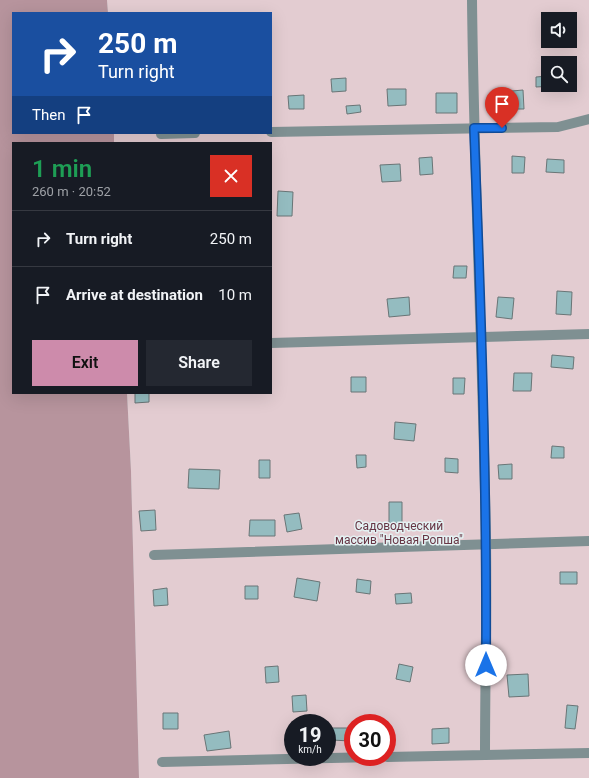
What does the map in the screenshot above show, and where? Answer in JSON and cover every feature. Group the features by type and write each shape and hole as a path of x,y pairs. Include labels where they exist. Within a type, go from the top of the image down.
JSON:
{"street":[{"path":"472,0 474,128 486,545 485,755"},
{"path":"272,132 558,127 589,119"},
{"path":"272,343 589,334"},
{"path":"154,555 589,541"},
{"path":"396,757 589,753"},
{"path":"162,762 344,758"}],"green space":[{"name":"Садоводческий массив \"Новая Ропша\"","path":"107,0 589,0 589,778 139,778 131,471 127,394 272,394 272,142 114,142 114,134 272,134 272,12 108,12"}],"shaded area":[{"path":"0,0 107,0 108,12 12,12 12,134 114,134 114,142 12,142 12,394 127,394 131,471 139,778 0,778"}],"building":[{"path":"536,77 541,77 541,87 536,87"},
{"path":"346,78 346,91 332,92 331,79"},
{"path":"387,89 406,89 406,105 388,106"},
{"path":"523,90 524,109 513,109 512,91"},
{"path":"436,93 457,93 457,113 436,113"},
{"path":"304,95 304,109 289,109 288,96"},
{"path":"360,105 361,112 347,114 346,106"},
{"path":"512,156 525,157 524,173 512,173"},
{"path":"432,157 433,174 420,175 419,158"},
{"path":"547,159 564,160 564,173 546,172"},
{"path":"400,164 401,181 382,182 380,165"},
{"path":"278,191 293,192 292,216 277,216"},
{"path":"454,266 467,266 466,278 453,278"},
{"path":"557,291 572,292 571,315 556,314"},
{"path":"409,297 410,315 389,317 387,299"},
{"path":"498,297 514,298 512,319 496,317"},
{"path":"552,355 574,357 573,369 551,367"},
{"path":"514,373 532,373 531,391 513,391"},
{"path":"351,377 366,377 366,392 351,392"},
{"path":"453,378 465,378 464,394 453,394"},
{"path":"135,394 149,394 149,402 135,403"},
{"path":"395,422 416,424 414,441 394,439"},
{"path":"552,446 564,447 564,458 551,458"},
{"path":"356,455 366,455 366,467 357,468"},
{"path":"445,458 458,459 458,473 445,472"},
{"path":"259,460 270,460 270,478 259,478"},
{"path":"512,464 512,479 499,479 498,465"},
{"path":"189,469 220,470 219,489 188,488"},
{"path":"389,502 402,502 402,523 389,523"},
{"path":"155,510 156,530 141,531 139,511"},
{"path":"299,513 302,529 287,532 284,515"},
{"path":"250,520 275,520 275,536 249,536"},
{"path":"560,572 577,572 577,584 560,584"},
{"path":"297,578 320,582 317,601 294,597"},
{"path":"357,579 371,581 370,594 356,592"},
{"path":"245,586 258,586 258,599 245,599"},
{"path":"167,588 168,605 154,606 153,590"},
{"path":"411,593 412,603 396,604 395,594"},
{"path":"399,664 413,667 410,682 396,679"},
{"path":"278,666 279,682 266,683 265,667"},
{"path":"528,674 529,696 509,697 507,675"},
{"path":"306,695 307,711 293,712 292,696"},
{"path":"567,705 578,706 575,729 565,728"},
{"path":"163,713 178,713 178,729 163,729"},
{"path":"336,728 344,728 344,741 336,740"},
{"path":"449,728 449,743 432,744 432,729"},
{"path":"229,731 231,748 207,751 204,735"}],"route":[{"path":"486,665 486,545 474,128 502,128"}]}
